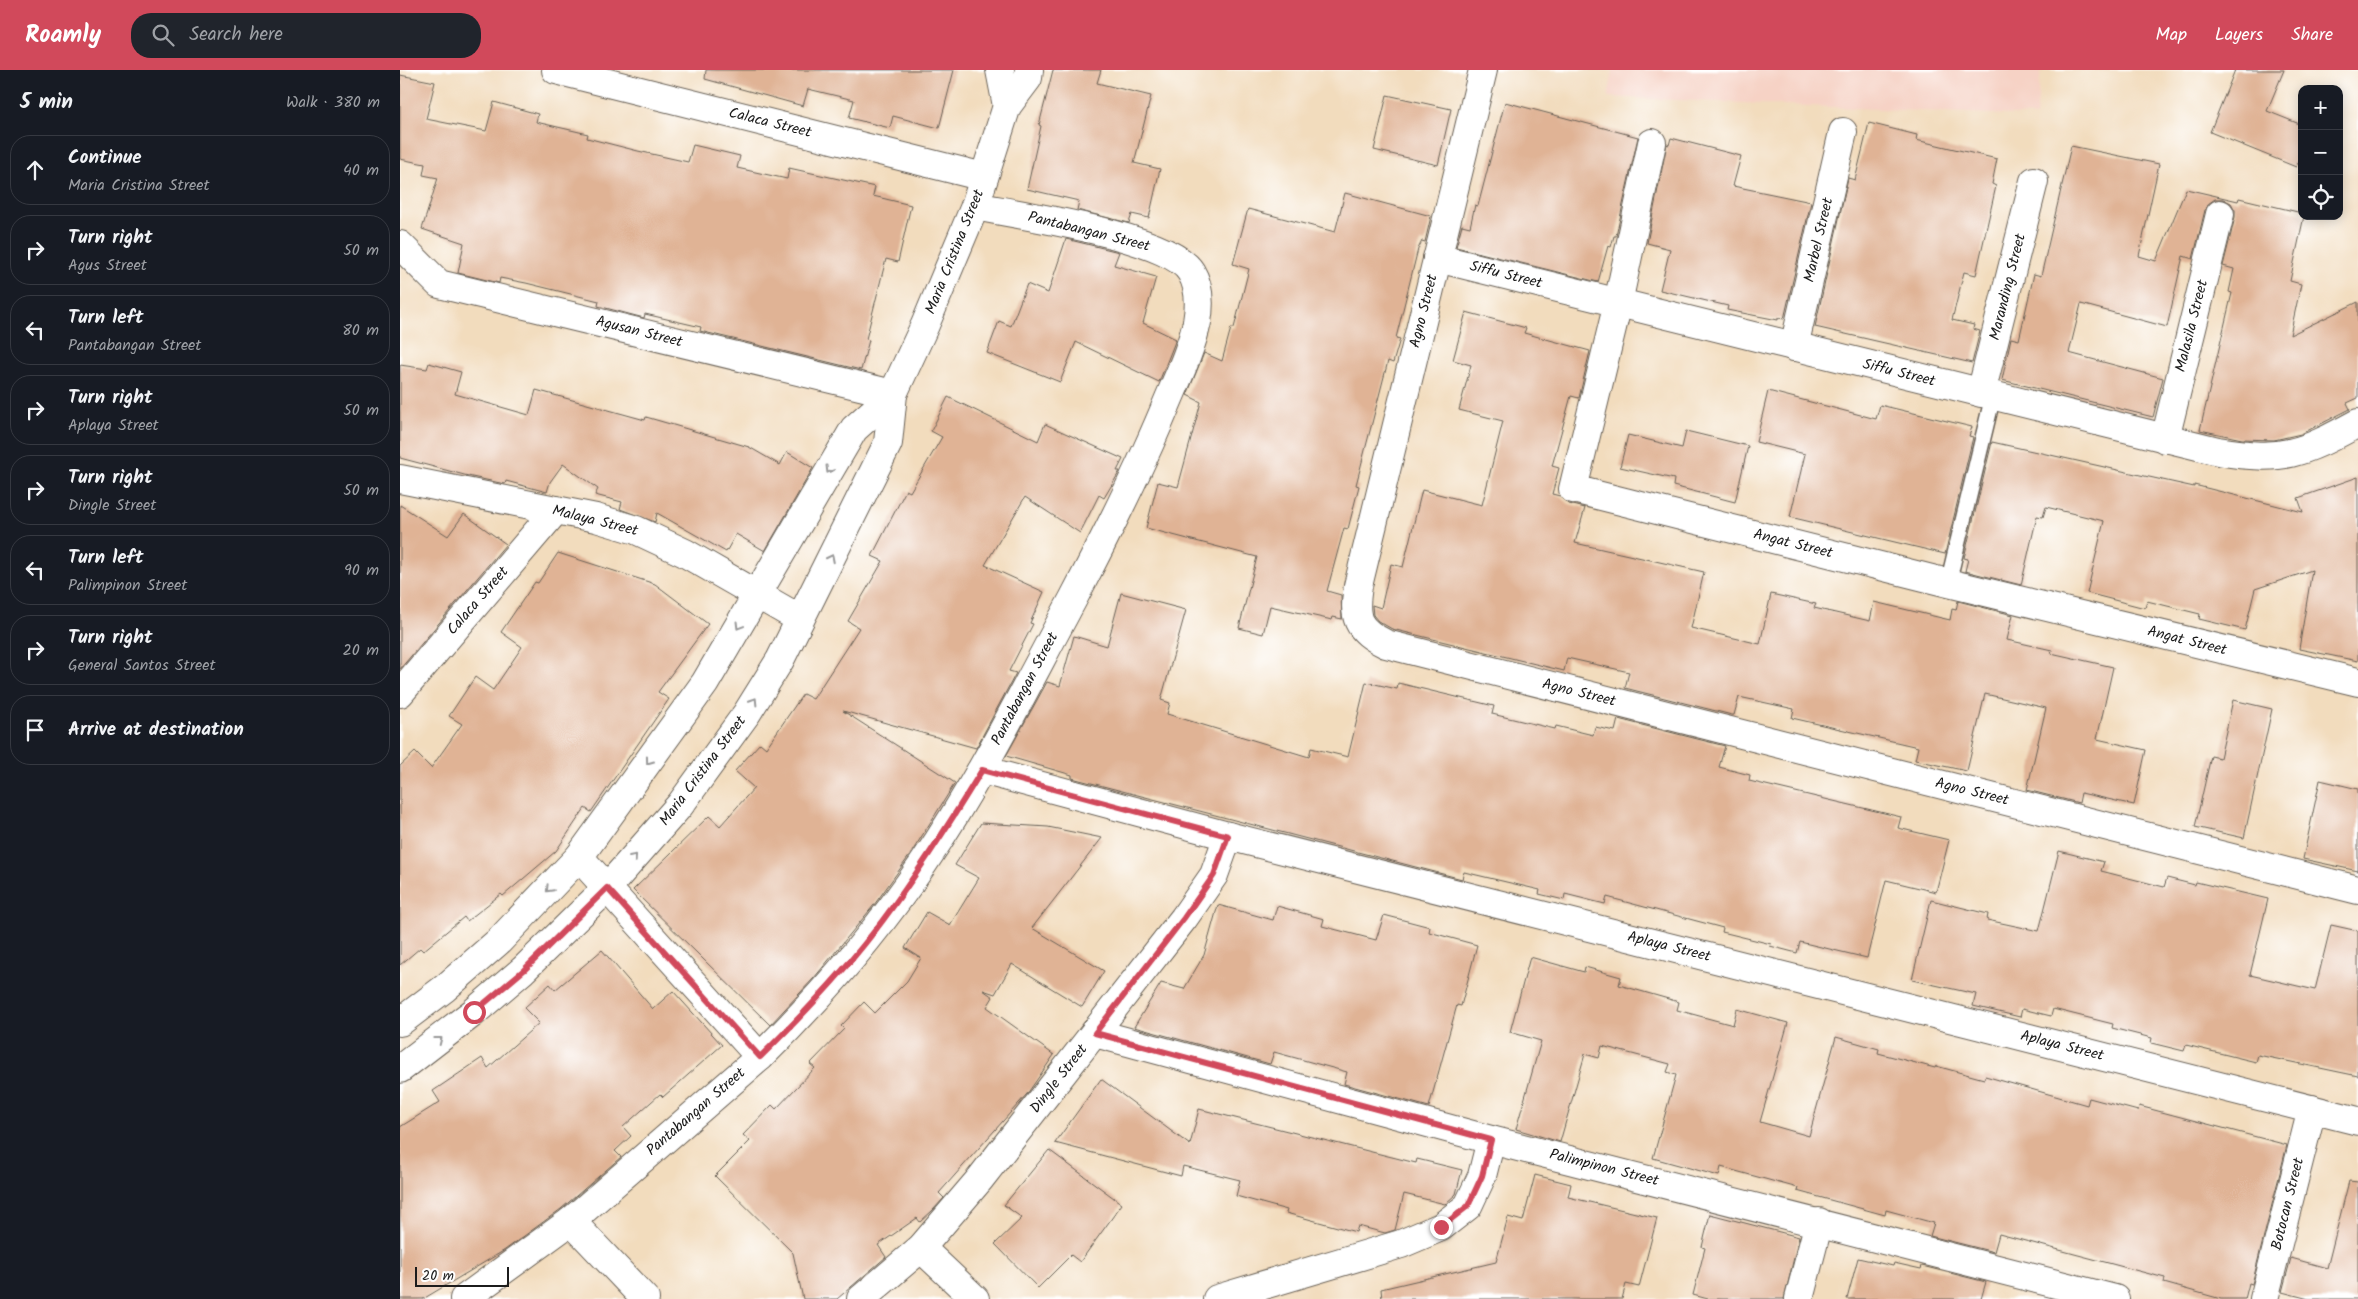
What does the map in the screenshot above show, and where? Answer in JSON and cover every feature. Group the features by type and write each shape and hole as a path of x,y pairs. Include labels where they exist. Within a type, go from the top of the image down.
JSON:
{"street":[{"name":"Calaca Street","path":"556,70 984,177"},
{"name":"Maria Cristina Street","path":"1000,70 1007,106"},
{"name":"Maria Cristina Street","path":"400,1069 474,1012 524,970 607,888 680,805 747,713 780,660 888,443 893,394 929,317 975,206 1007,106 1028,78 1029,70"},
{"name":"Agno Street","path":"1483,70 1358,586 1356,617 1361,628 1370,636 1395,646 2358,890"},
{"name":"Marbel Street","path":"1794,347 1844,132"},
{"name":"Angat Street","path":"1652,143 1618,303 1573,489 1948,583 2358,681"},
{"name":"Maranding Street","path":"1987,395 2034,181"},
{"name":"Pantabangan Street","path":"464,1299 571,1221 760,1057 782,1036 882,922 924,863 982,770 1136,475 1189,351 1197,319 1199,290 1190,270 1172,254 1138,241 975,206"},
{"name":"Malasila Street","path":"2165,439 2220,214"},
{"name":"Agusan Street","path":"400,245 439,284 893,394"},
{"name":"Siffu Street","path":"1437,258 2165,439 2253,457 2280,456 2320,444 2358,423"},
{"name":"Maria Cristina Street","path":"400,1022 445,988 499,941 579,857 705,683 815,492 854,429 893,394"},
{"name":"Malaya Street","path":"400,479 596,518 636,530 685,553 800,620"},
{"name":"Calaca Street","path":"400,692 556,510"},
{"name":"Aplaya Street","path":"982,770 1228,836 2358,1120"},
{"name":"Dingle Street","path":"861,1299 921,1248 980,1179 1184,918 1214,875 1228,836"},
{"path":"579,857 760,1057"},
{"name":"Palimpinon Street","path":"1095,1033 1491,1140 1820,1222 2042,1290 2115,1299"},
{"name":"Botocan Street","path":"2264,1299 2312,1109"},
{"path":"1217,1299 1401,1244 1441,1227 1468,1206 1482,1176 1491,1140"},
{"path":"571,1221 645,1299"},
{"path":"1799,1299 1820,1222"},
{"path":"921,1248 975,1299"}],"lane":[{"path":"1948,583 1987,395"}],"shaded area":[{"path":"1613,70 2041,70 2036,116 1608,97"}],"building":[{"path":"706,70 954,70 939,128 893,116 890,128 849,118 854,100 808,89 803,106 705,79"},
{"path":"1053,70 1101,70 1097,83 1151,96 1134,163 1160,169 1149,218 1132,214 1129,223 1077,210 1079,201 1027,189 1041,126 1039,125"},
{"path":"2235,70 2284,70 2267,111 2298,123 2298,163 2296,167 2210,132"},
{"path":"400,75 435,82 426,119 486,131 494,102 538,114 536,122 588,134 587,138 638,151 688,162 693,145 740,156 737,168 787,179 789,168 875,187 873,196 911,205 898,262 886,259 866,339 869,340 861,370 700,331 701,327 645,314 644,318 598,306 599,301 526,283 500,278 499,283 458,273 464,243 422,229 438,178 423,175 425,164 400,159"},
{"path":"1387,95 1451,109 1438,165 1374,150"},
{"path":"1505,102 1638,137 1616,236 1614,236 1611,247 1608,246 1598,282 1456,247 1462,225 1470,227 1475,205 1478,206"},
{"path":"1869,123 1917,135 1916,140 1997,159 1992,184 1996,186 1976,275 1964,272 1952,320 1974,325 1973,329 1980,331 1972,363 1815,327 1848,178 1855,180"},
{"path":"1671,138 1741,156 1733,186 1811,202 1784,319 1778,318 1778,320 1727,310 1728,306 1660,290 1670,249 1647,243 1667,144 1669,145"},
{"path":"2071,146 2159,164 2139,256 2156,261 2186,189 2238,201 2239,198 2298,212 2298,220 2303,220 2290,281 2301,284 2290,335 2358,302 2358,398 2347,403 2350,409 2301,434 2274,440 2242,439 2200,430 2232,293 2229,292 2234,269 2223,266 2235,210 2231,203 2223,199 2215,199 2208,204 2205,210 2193,259 2183,256 2167,327 2081,304 2069,353 2163,378 2153,417 2002,380 2011,338 2019,340 2034,274 2041,276"},
{"path":"1345,193 1431,216 1425,242 1422,241 1418,249 1396,338 1400,339 1393,363 1388,361 1356,485 1359,486 1348,529 1344,528 1327,591 1341,595 1342,619 1333,617 1332,620 1270,606 1263,634 1239,628 1257,557 1146,528 1158,482 1178,487 1201,402 1187,395 1204,353 1222,361 1231,328 1234,328 1249,269 1233,264 1248,209 1335,232"},
{"path":"1066,239 1119,252 1114,265 1156,277 1143,323 1176,339 1159,382 1076,342 1060,382 987,353 999,321 1011,326 1027,284 1048,293"},
{"path":"1466,312 1526,328 1524,333 1590,351 1579,398 1571,396 1552,466 1559,468 1552,494 1560,496 1569,504 1585,508 1575,543 1704,572 1691,628 1760,644 1771,594 1816,604 1814,608 1870,621 1874,602 1950,620 1952,609 1956,610 1958,601 2013,615 2007,640 2052,650 2051,653 2113,667 2097,739 2146,750 2134,805 2081,793 2079,803 2027,790 2046,708 1985,694 1967,771 1915,760 1918,747 1792,718 1794,709 1739,697 1734,715 1732,715 1625,688 1629,672 1567,658 1564,671 1392,629 1378,621 1373,615 1372,605 1381,608 1391,564 1403,567 1422,490 1482,505 1503,421 1459,410 1471,365 1453,360"},
{"path":"429,363 461,372 455,394 529,415 536,390 645,420 646,417 749,447 780,465 787,452 813,468 765,551 736,534 726,552 657,513 655,522 620,509 622,502 595,495 598,489 563,464 550,482 547,492 506,481 505,484 472,477 400,458 400,365 427,369"},
{"path":"1768,391 1876,419 1880,405 1972,427 1969,436 1973,437 1945,554 1790,517 1805,454 1756,442"},
{"path":"948,397 1038,441 1045,424 1123,459 1117,471 1120,471 1104,498 1099,495 1080,533 1025,497 985,565 1044,592 1030,623 1033,624 1009,671 1016,673 976,748 843,711 955,783 910,855 874,905 814,978 770,1025 633,890 709,816 720,826 754,788 735,771 760,743 766,748 803,694 813,699 859,628 848,621 883,561 872,556 906,490 910,492 942,437 931,431"},
{"path":"1686,431 1748,446 1735,502 1673,486 1674,479 1620,467 1628,435 1682,448"},
{"path":"1992,442 2194,487 2194,485 2303,512 2298,498 2358,477 2358,661 2299,649 2312,570 2255,589 2245,630 2199,619 2200,614 2147,601 2145,608 2087,593 2104,521 2046,507 2043,517 2037,516 2021,585 1965,571 1968,559 1964,558"},
{"path":"400,505 448,536 464,514 506,544 400,669"},
{"path":"558,553 655,584 708,624 658,692 669,699 591,812 585,808 556,851 503,896 501,894 467,921 464,917 423,951 420,948 400,965 400,766 415,752 431,768 462,724 449,716 475,677 493,690 522,647 501,632 535,582 538,583"},
{"path":"1121,593 1186,610 1161,700 1170,703 1167,714 1309,757 1311,748 1348,757 1366,682 1397,689 1398,683 1494,706 1492,714 1555,729 1556,726 1593,735 1595,727 1615,731 1618,719 1725,746 1719,767 1750,775 1749,781 1901,817 1898,828 1949,840 1936,892 1886,880 1867,958 1800,942 1797,953 1770,946 1771,944 1722,932 1723,928 1607,897 1605,904 1565,894 1564,900 1539,894 1540,890 1464,872 1462,879 1072,778 1072,775 1006,756 1047,682 1060,686 1074,636 1107,646"},
{"path":"2233,700 2272,709 2244,838 2195,827 2211,756 2220,758"},
{"path":"2320,780 2358,789 2358,871 2303,859"},
{"path":"981,823 1048,827 1102,838 1032,928 1104,971 1082,1007 1012,964 995,994 983,990 993,997 987,1007 1054,1055 1027,1094 939,1193 944,1198 933,1210 920,1222 917,1218 878,1245 886,1257 837,1299 803,1299 793,1253 715,1176 750,1141 743,1135 772,1105 776,1109 815,1068 810,1064 844,1029 841,1026 864,1002 875,1013 907,981 921,958 905,948 927,912 950,925 979,878 955,865"},
{"path":"2059,851 2104,862 2101,871 2164,887 2167,878 2195,885 2196,882 2268,899 2250,975 2315,990 2331,925 2358,931 2358,1076 2258,1055 2256,1062 2186,1045 2184,1051 2151,1043 2152,1038 2112,1028 2113,1024 2053,1009 2051,1016 2022,1009 2020,1017 1973,1006 1976,994 1912,980 1931,900 1988,914 1987,920 2039,931"},
{"path":"1218,905 1273,920 1277,906 1324,919 1322,926 1376,940 1384,915 1430,927 1429,932 1477,945 1461,1006 1457,1005 1429,1107 1344,1084 1347,1072 1274,1052 1270,1064 1134,1027 1161,983 1184,989 1204,955"},
{"path":"602,950 653,1009 673,991 722,1045 663,1097 660,1094 623,1127 631,1136 615,1151 621,1157 561,1209 505,1250 423,1299 400,1299 400,1127 440,1102 433,1091 482,1058 488,1068 539,1023 524,1008 550,984 555,990"},
{"path":"1530,957 1584,972 1585,967 1621,977 1619,985 1679,1002 1677,1010 1733,1025 1737,1009 1788,1023 1760,1122 1809,1136 1836,1037 1879,1049 1878,1053 1984,1079 1985,1076 2087,1105 2089,1098 2138,1111 2139,1106 2287,1145 2252,1284 2249,1283 2245,1299 2221,1299 2164,1283 2165,1278 1999,1234 1994,1252 1930,1236 1934,1223 1886,1210 1885,1215 1797,1191 1798,1188 1721,1167 1719,1176 1653,1158 1676,1075 1667,1072 1670,1064 1602,1046 1599,1058 1585,1054 1560,1142 1516,1129 1541,1041 1510,1032"},
{"path":"1101,1079 1190,1145 1199,1109 1416,1163 1417,1159 1462,1170 1456,1194 1445,1204 1404,1194 1395,1230 1385,1233 1358,1226 1356,1232 1286,1213 1287,1210 1236,1196 1240,1180 1183,1166 1181,1176 1055,1143"},
{"path":"1049,1150 1122,1204 1080,1262 1071,1255 1038,1288 995,1244 1022,1218 1004,1205"},
{"path":"1535,1175 1571,1184 1568,1197 1657,1218 1639,1287 1626,1284 1622,1299 1382,1299 1381,1289 1496,1262 1508,1217 1523,1221"},
{"path":"2349,1181 2358,1182 2358,1299 2309,1299 2282,1292 2291,1258 2327,1268"},
{"path":"1710,1214 1799,1237 1784,1299 1708,1299 1693,1295 1705,1248 1702,1247"},
{"path":"1858,1258 1893,1266 1894,1263 1921,1269 1922,1266 1986,1282 1981,1299 1847,1299"}],"route":[{"path":"474,1012 524,970 607,888 760,1057 782,1036 882,922 924,863 982,770 1228,836 1223,856 1214,875 1184,918 1095,1033 1491,1140 1482,1176 1468,1206 1441,1227"}]}
